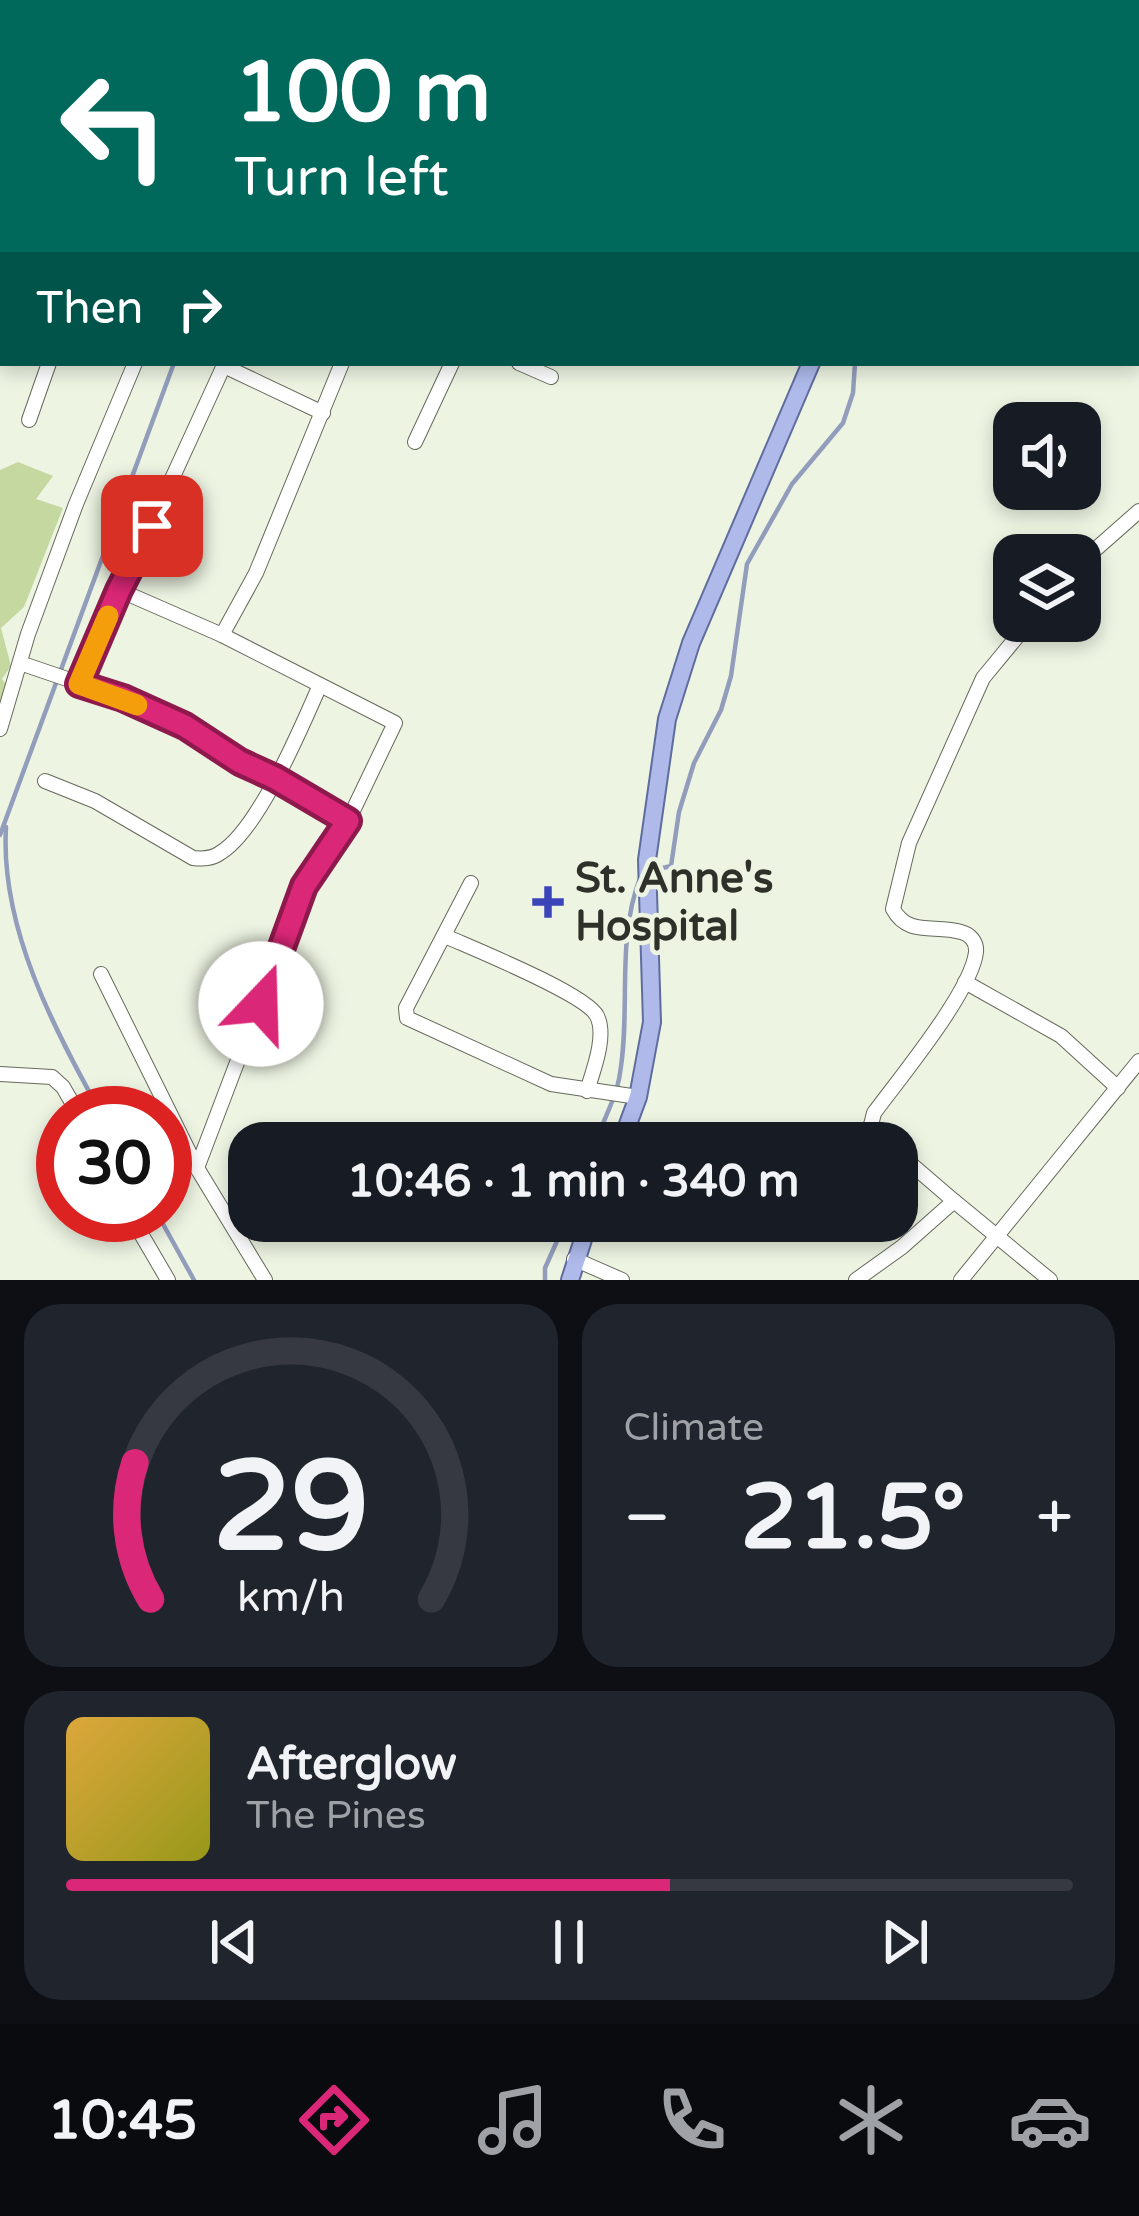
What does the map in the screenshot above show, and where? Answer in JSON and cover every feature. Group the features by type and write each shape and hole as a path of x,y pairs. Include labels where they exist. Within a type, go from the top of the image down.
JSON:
{"main road":[{"path":"629,1122 652,1022 647,870 668,719 691,644 810,366"},
{"path":"570,1280 581,1242"}],"street":[{"path":"29,420 48,366"},
{"path":"0,729 76,504 135,366"},
{"path":"72,683 187,453 223,366"},
{"path":"228,366 323,413"},
{"path":"222,635 256,574 341,366"},
{"path":"415,442 451,366"},
{"path":"525,366 550,377"},
{"path":"1101,544 1139,511"},
{"path":"119,590 222,635 395,723 348,821 304,886 197,1168"},
{"path":"872,1122 965,982 977,950 974,939 964,932 910,927 892,909 909,843 983,678 1013,642"},
{"path":"20,663 123,698 185,726 348,821"},
{"path":"45,781 94,800 193,858 208,859 232,844 275,778 320,685"},
{"path":"471,883 406,1008 407,1018 551,1084 638,1097"},
{"path":"446,936 561,990 596,1013 600,1024 592,1090"},
{"path":"101,974 197,1168 265,1280"},
{"path":"965,982 1061,1036 1118,1088"},
{"path":"961,1280 1139,1061"},
{"path":"0,1074 52,1077 58,1086"},
{"path":"918,1170 1050,1280"},
{"path":"856,1280 954,1201"},
{"path":"146,1242 168,1280"},
{"path":"574,1259 622,1280"}],"green space":[{"path":"18,462 53,476 36,499 63,508 24,607 1,628 11,666 2,679 9,688 0,715 0,470"}],"waterway":[{"path":"0,835 173,366"},
{"path":"654,870 671,866 679,812 694,763 721,710 731,676 747,564 792,484 843,423 853,393 855,366"},
{"path":"6,827 6,865 21,939 49,1012 86,1086"},
{"path":"604,1122 620,1073 628,925 640,878"},
{"path":"173,1242 194,1280"},
{"path":"545,1280 557,1242"}],"slow traffic":[{"path":"108,616 79,684 137,705"}],"place":[{"name":"St. Anne's Hospital","path":"548,902"}],"route":[{"path":"152,526 79,684 185,726 348,821 304,886 261,1004"}]}
